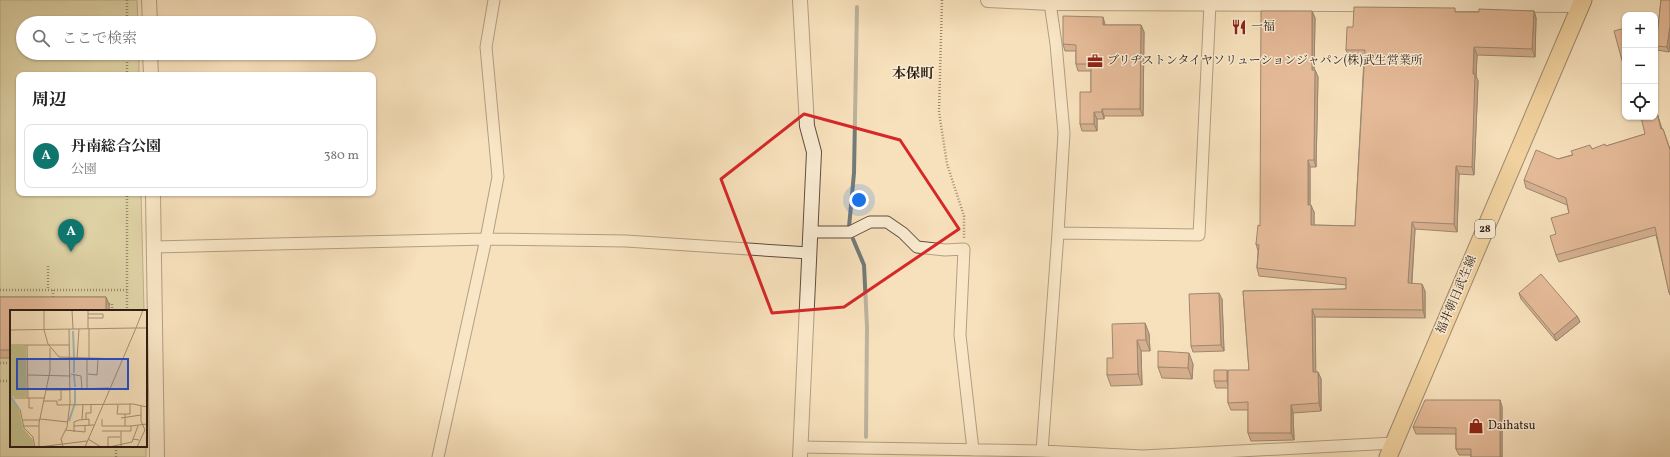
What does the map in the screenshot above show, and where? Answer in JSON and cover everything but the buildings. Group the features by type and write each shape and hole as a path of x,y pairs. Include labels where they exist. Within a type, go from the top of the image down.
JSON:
{"main road":[{"name":"福井朝日武生線","path":"1391,450 1582,3"}],"street":[{"path":"149,0 150,16"},
{"path":"438,457 486,239 498,177 486,47 494,0"},
{"path":"800,0 807,126 814,152 808,253 800,452 973,450 1143,456 1391,450"},
{"path":"988,0 1050,3 1083,1 1210,4 1582,3"},
{"path":"1042,452 1064,133 1056,44 1050,3"},
{"path":"1058,233 1199,235 1210,4"},
{"path":"150,60 151,72"},
{"path":"153,196 157,457"},
{"path":"810,232 850,232 870,222 887,222 903,233 917,247 945,250 964,250 960,335 973,450"},
{"path":"154,246 486,239 626,241 808,253"}],"path":[{"path":"126,0 126,16"},
{"path":"942,0 940,112 947,164 964,216 964,250"},
{"path":"126,60 127,72"},
{"path":"127,196 127,310"},
{"path":"48,266 48,290"},
{"path":"0,290 127,290"},
{"path":"53,290 53,304"},
{"path":"105,304 112,304 112,310"},
{"path":"0,364 10,363"}],"highlighted area":[{"path":"804,114 900,140 959,229 844,307 772,313 721,179"}],"shaded area":[{"path":"0,0 137,0 138,16 16,16 16,60 139,60 139,72 16,72 16,196 141,196 144,310 10,310 10,447 146,447 146,457 0,457"}],"waterway":[{"path":"849,227 854,173 857,7"},
{"path":"853,239 864,265 867,327 866,437"}],"place":[{"name":"一福","path":"1239,27"},
{"name":"ブリヂストンタイヤソリューションジャパン(株)武生営業所","path":"1095,61"},
{"name":"丹南総合公園","path":"71,252"},
{"name":"Daihatsu","path":"1476,426"}],"district":[{"name":"本保町","path":"913,74"}]}
